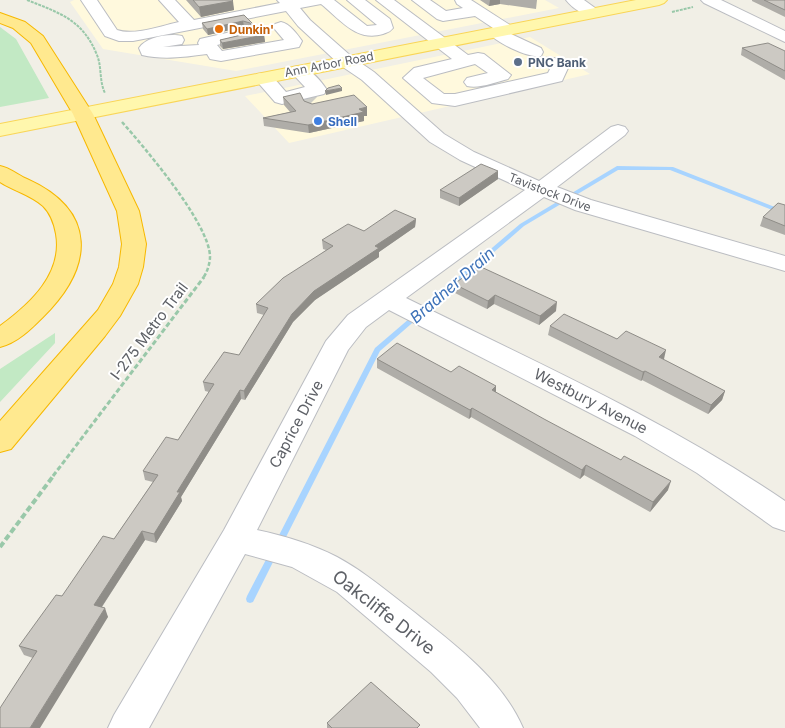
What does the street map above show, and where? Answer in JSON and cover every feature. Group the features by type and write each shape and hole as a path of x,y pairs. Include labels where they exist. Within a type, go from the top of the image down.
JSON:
{"highway":[{"path":"0,18 19,25 37,40 83,114 128,211 134,239 130,269 117,300 99,326 0,441"},
{"path":"0,172 6,178 38,191 49,200 63,217 69,234 70,245 65,268 42,304 0,339"}],"main road":[{"name":"Ann Arbor Road","path":"0,130 659,0"}],"street":[{"path":"89,0 111,33 119,36 133,36 257,13 287,3 320,0"},
{"path":"167,0 190,25"},
{"path":"245,0 257,13"},
{"path":"325,0 362,30 371,32 386,28 384,22 355,0"},
{"path":"384,0 465,61"},
{"path":"420,0 443,16 478,11"},
{"path":"461,0 478,11 517,44 535,52"},
{"path":"574,0 594,13"},
{"path":"709,0 785,37"},
{"name":"Tavistock Drive","path":"287,3 304,23 326,35 346,61 368,76 373,92 437,138 467,156 510,177 614,215 785,264"},
{"path":"281,27 294,41 293,43 221,56 216,55 209,45 281,27 304,23"},
{"path":"235,54 282,98 271,102 280,112 312,100 318,90 299,71"},
{"path":"432,69 455,86 502,75 478,58 465,61 432,69 420,72 412,78 439,99 455,100 556,77 559,68 551,62"},
{"name":"Caprice Drive","path":"128,728 236,539 336,347 357,321 618,131"},
{"name":"Westbury Avenue","path":"388,299 630,420 683,450 785,518"},
{"name":"Oakcliffe Drive","path":"236,539 293,553 312,560 340,576 368,596 446,662 477,691 503,728"}],"path":[{"path":"28,0 59,13 80,26 98,56 105,93"},
{"name":"I-275 Metro Trail","path":"0,546 206,274 210,257 195,218 152,155 122,121"}],"shaded area":[{"path":"74,0 545,0 559,8 236,71 103,49 70,2"},
{"path":"530,37 590,74 289,143 245,96"}],"green space":[{"path":"0,27 16,39 49,98 0,107"},
{"path":"55,333 55,343 0,402 0,369"}],"building":[{"path":"193,0 232,0 233,1 199,7"},
{"path":"764,0 785,0 785,10"},
{"path":"244,15 264,35 222,43 220,40 250,33 253,27 250,23 243,21 207,29 202,23"},
{"path":"768,43 785,51 785,71 742,48"},
{"path":"339,85 342,88 325,91 328,88"},
{"path":"300,93 304,101 312,104 354,95 367,107 359,109 364,112 308,125 263,118 296,111 283,97"},
{"path":"481,164 498,171 459,198 440,190"},
{"path":"778,203 785,205 785,226 763,217"},
{"path":"395,210 416,219 375,246 379,248 314,291 292,314 244,391 240,390 177,492 180,492 154,534 142,531 94,605 105,608 30,728 0,728 0,708 37,651 19,646 56,595 62,596 103,536 114,539 158,475 143,471 166,437 178,440 214,384 203,382 224,352 239,355 268,308 256,304 283,278 333,246 322,240 348,224 364,231"},
{"path":"479,266 557,302 540,316 495,295 488,301 454,284"},
{"path":"564,314 617,339 626,331 666,350 659,357 725,391 711,405 550,326"},
{"path":"397,343 451,372 459,366 496,386 492,390 544,419 621,460 624,456 671,481 653,502 586,465 582,470 472,408 470,410 377,359"},
{"path":"371,682 420,725 417,728 332,728 327,723"}],"waterway":[{"name":"Bradner Drain","path":"278,545 377,350 522,225 617,168 671,168 785,213"},
{"name":"Bradner Drain","path":"250,599 273,554"}],"tunnel":[{"path":"304,96 311,103"}],"place":[{"name":"Dunkin'","path":"219,29"},
{"name":"PNC Bank","path":"518,62"},
{"name":"Shell","path":"318,121"}]}
